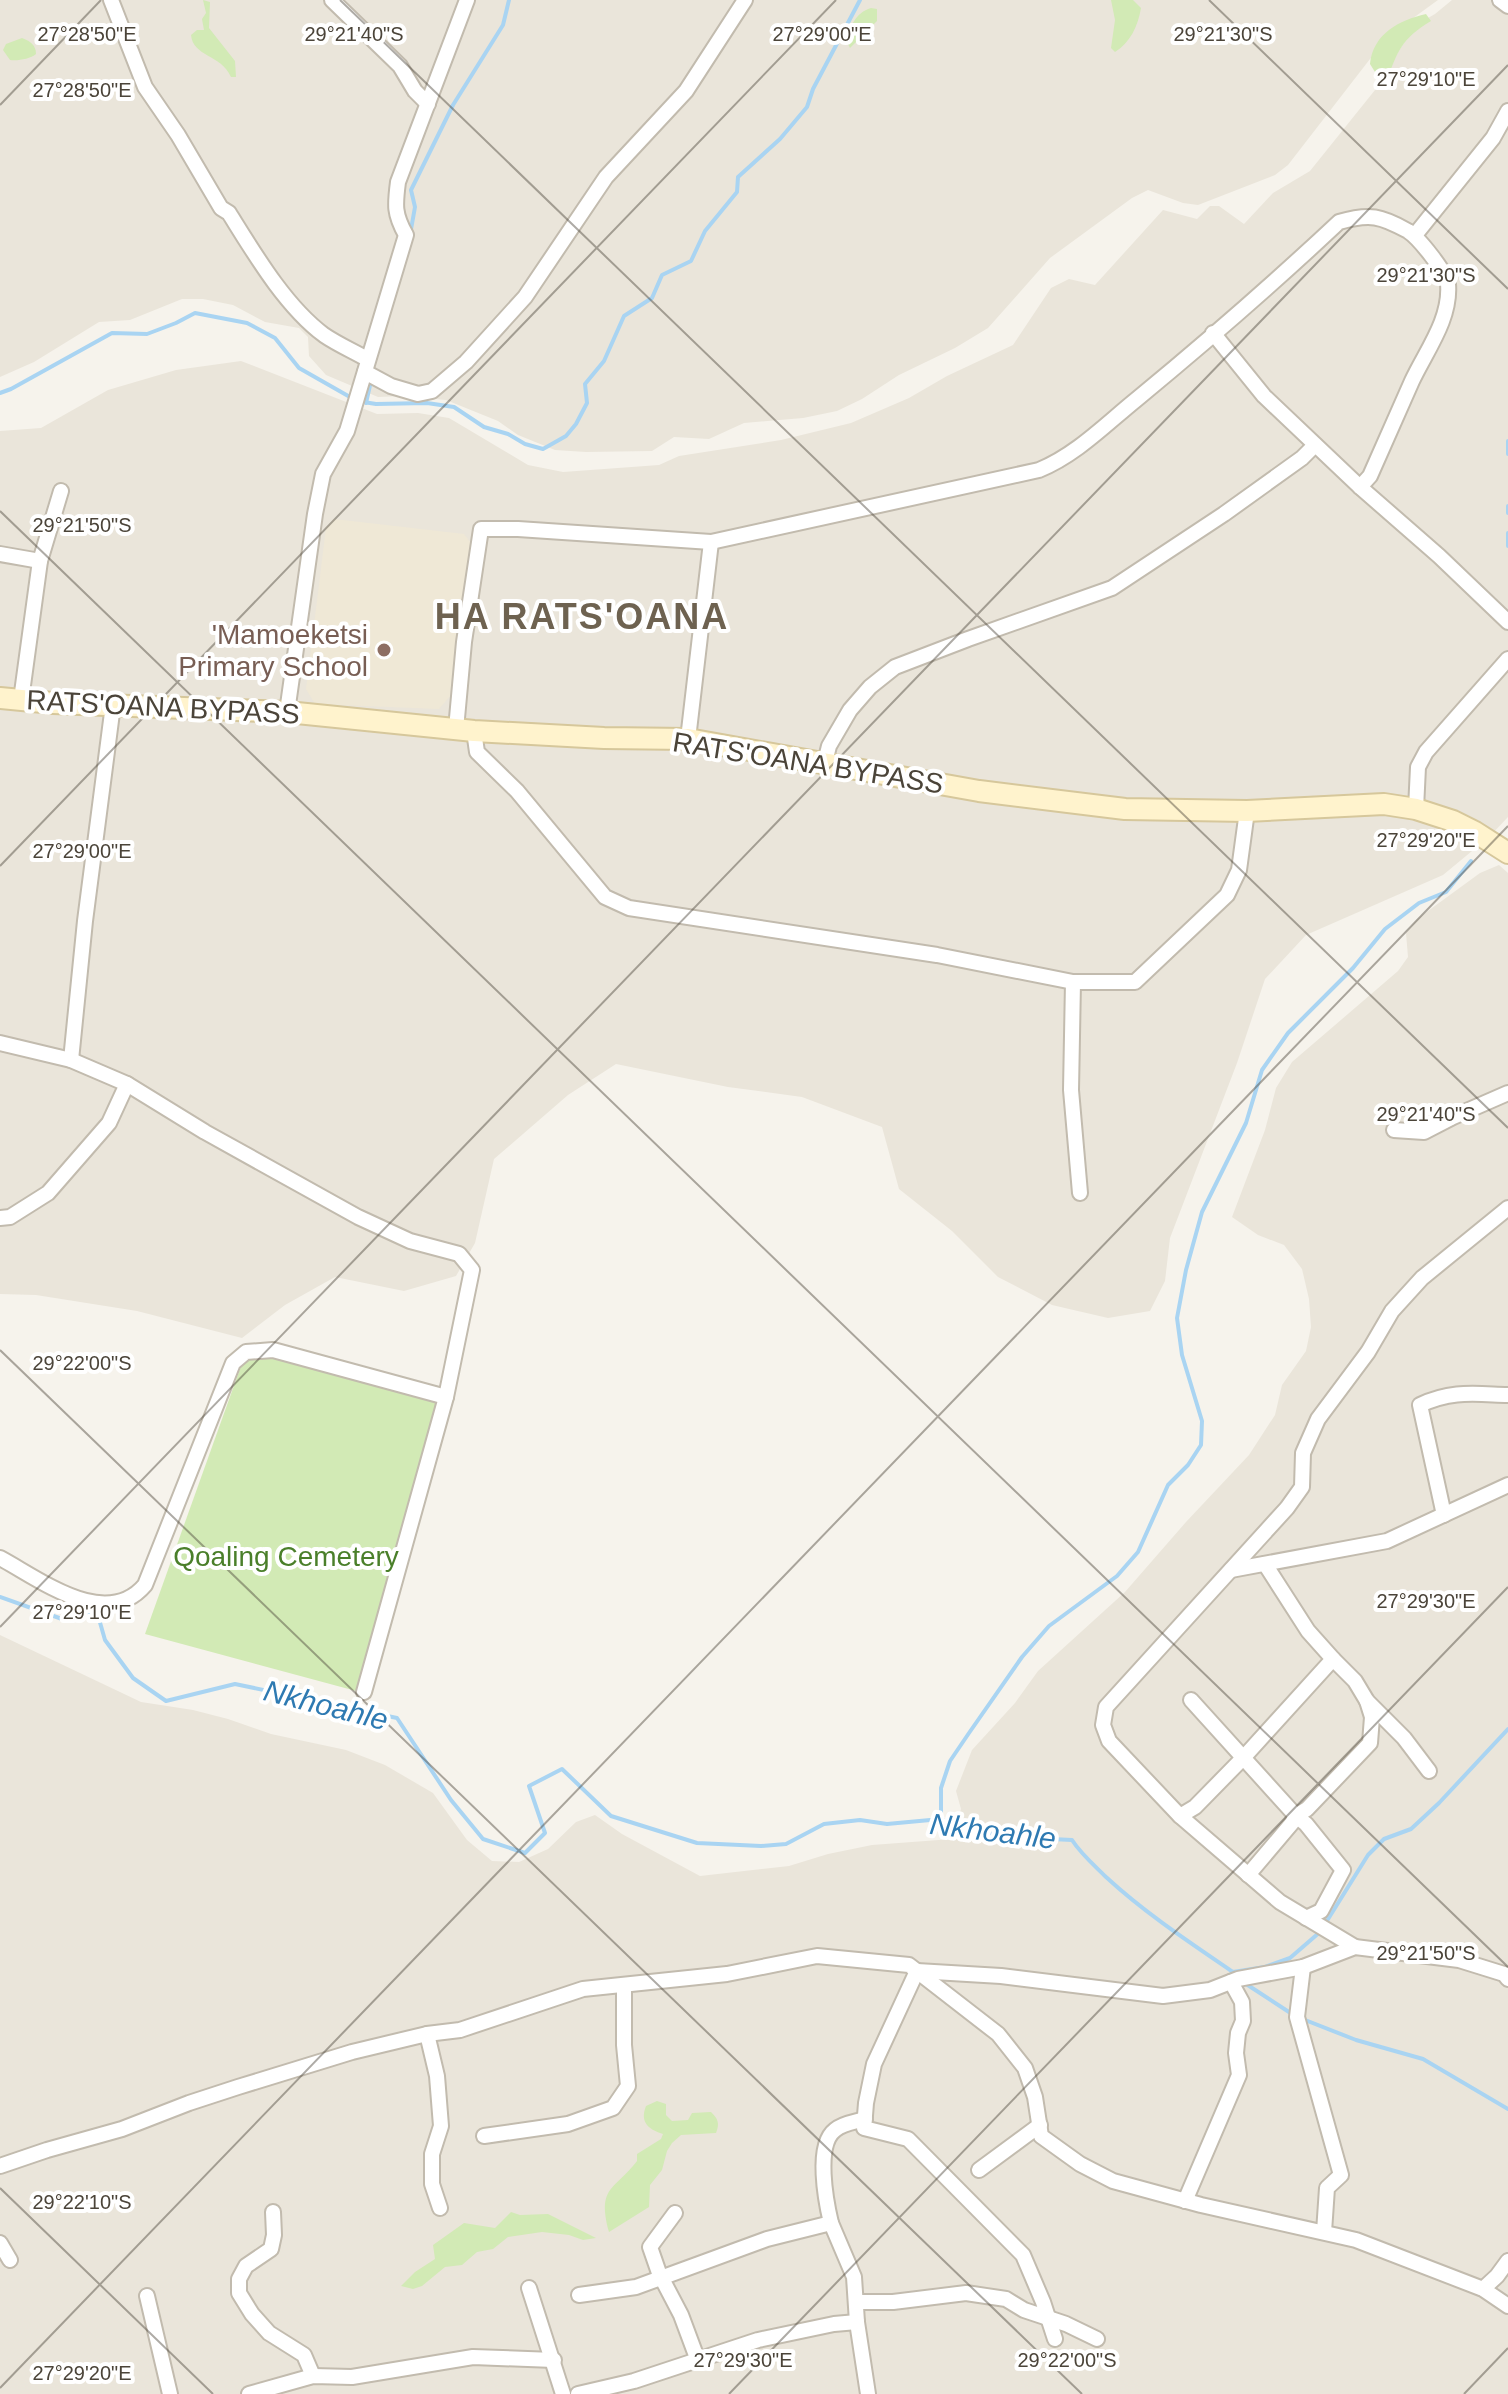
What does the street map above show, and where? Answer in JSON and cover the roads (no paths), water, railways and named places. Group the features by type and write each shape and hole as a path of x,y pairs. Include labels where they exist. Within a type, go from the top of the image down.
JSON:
{"street":[{"path":"111,0 145,87 178,135 221,208 229,213 262,264 299,312 391,386 418,394 432,391 466,362 525,297 606,177 686,91 745,0"},
{"path":"332,0 400,66 415,91 428,104"},
{"path":"287,712 323,474 347,431 406,235 395,209 398,182 467,0"},
{"path":"1500,0 1508,6"},
{"path":"1415,235 1493,138 1508,111"},
{"path":"1247,811 1239,870 1227,895 1135,982 1073,982 937,955 629,908 605,897 517,791 477,752 465,730 464,642 481,529 711,542 1039,470 1077,448 1339,222 1351,218 1383,217 1423,243 1448,282 1444,318 1413,378 1370,476 1360,487"},
{"path":"1213,333 1264,396 1508,622"},
{"path":"825,762 829,746 850,710 870,687 895,667 1112,588 1224,514 1302,458 1315,445"},
{"path":"21,700 40,561 61,491"},
{"path":"688,739 711,542"},
{"path":"0,554 40,561"},
{"path":"1416,809 1418,767 1426,752 1508,659"},
{"name":"RATS'OANA BYPASS","path":"0,698 287,712 465,730 688,739 979,791 1125,809 1247,811 1384,804 1416,809 1453,821 1508,853"},
{"path":"71,1060 85,921 113,705"},
{"path":"1073,982 1071,1090 1080,1193"},
{"path":"0,1043 71,1060 127,1084 205,1132 358,1217 410,1241 459,1254 472,1270 446,1397 364,1692"},
{"path":"0,1218 10,1217 48,1193 109,1123 127,1084"},
{"path":"1394,1130 1424,1132 1508,1093"},
{"path":"1508,1208 1422,1278 1392,1311 1368,1352 1318,1419 1303,1453 1302,1487 1287,1508 1106,1707 1103,1725 1109,1741 1180,1816 1280,1902 1355,1947 1459,1960 1504,1974 1508,1979"},
{"path":"0,1558 81,1601 116,1604 137,1594 145,1585 233,1363 246,1352 273,1350 446,1397"},
{"path":"1444,1515 1420,1405 1440,1395 1508,1395"},
{"path":"1231,1570 1387,1541 1508,1485"},
{"path":"1248,1875 1296,1816 1307,1809 1370,1743 1372,1717 1355,1681 1308,1631 1265,1564"},
{"path":"1180,1816 1195,1807 1244,1757 1333,1659"},
{"path":"1191,1700 1306,1824 1343,1870 1321,1911 1306,1918"},
{"path":"1367,1701 1404,1738 1429,1771"},
{"path":"917,1971 1001,1976 1163,1996 1210,1990 1231,1982 1303,1967 1355,1947"},
{"path":"0,2166 352,2052 427,2034 460,2030 583,1989 727,1974 817,1956 909,1965 917,1971 998,2034 1025,2068 1035,2097 1041,2136 1080,2164 1113,2181 1185,2201 1356,2240 1483,2289 1508,2306"},
{"path":"1303,1967 1297,2017 1341,2175 1327,2188 1324,2232"},
{"path":"917,1971 874,2064 864,2128 908,2139 1023,2255 1055,2339"},
{"path":"1185,2201 1239,2075 1236,2053 1243,2021 1242,2002 1231,1982"},
{"path":"484,2136 568,2124 613,2108 628,2086 624,1985"},
{"path":"427,2034 437,2076 441,2126 432,2154 432,2184 440,2208"},
{"path":"865,2119 836,2129 826,2139 824,2162 831,2223 854,2277 868,2394"},
{"path":"979,2170 1040,2125"},
{"path":"273,2212 271,2249 246,2266 239,2279 239,2293 269,2333 304,2355 313,2376"},
{"path":"675,2213 650,2247 697,2358"},
{"path":"579,2295 618,2291 767,2239 831,2223"},
{"path":"0,2243 10,2260"},
{"path":"1483,2289 1508,2261"},
{"path":"529,2288 563,2394"},
{"path":"856,2302 893,2302 966,2293 1006,2299 1024,2310 1097,2339"},
{"path":"147,2296 170,2394"},
{"path":"578,2394 634,2381 758,2340 857,2322"},
{"path":"249,2394 313,2376 352,2377 473,2357 554,2360"}],"waterway":[{"path":"410,235 415,207 411,190 453,105 503,25 509,0"},
{"path":"0,393 112,333 147,334 195,313 247,323 275,338 299,368 357,401 454,407 484,427 543,449 566,436 576,424 587,403 585,384 604,361 624,316 652,298 662,275 691,261 705,231 737,192 738,177 780,139 807,107 813,89 860,0"},
{"path":"366,403 371,381"},
{"path":"1508,441 1508,454"},
{"path":"1508,506 1508,513"},
{"path":"1508,533 1508,546"},
{"path":"941,1819 941,1788 950,1761 969,1733 1022,1657 1049,1626 1117,1576 1138,1552 1168,1485 1188,1465 1201,1445 1202,1421 1182,1355 1177,1318 1202,1212 1246,1123 1262,1070 1288,1033 1353,968 1385,929 1419,903 1446,892 1471,861"},
{"name":"Nkhoahle","path":"0,1597 62,1619 97,1612 105,1640 133,1678 166,1701 235,1684 397,1718 451,1800 483,1839 525,1853 545,1833 529,1786 562,1769 611,1816 697,1843 786,1844 824,1824 860,1820 887,1824 941,1819 964,1828 1009,1837 1072,1840 1121,1890 1236,1976"},
{"path":"1233,1972 1265,1967 1290,1958 1320,1932 1368,1855 1384,1839 1411,1829 1508,1729"},
{"name":"Nkhoahle","path":"1243,1982 1292,2014"},
{"name":"Nkhoahle","path":"1300,2018 1356,2040 1423,2059 1508,2109"}],"place":[{"name":"'Mamoeketsi Primary School","path":"384,650"}],"district":[{"name":"HA RATS'OANA","path":"582,616"}],"park label":[{"name":"Qoaling Cemetery","path":"286,1556"}]}
